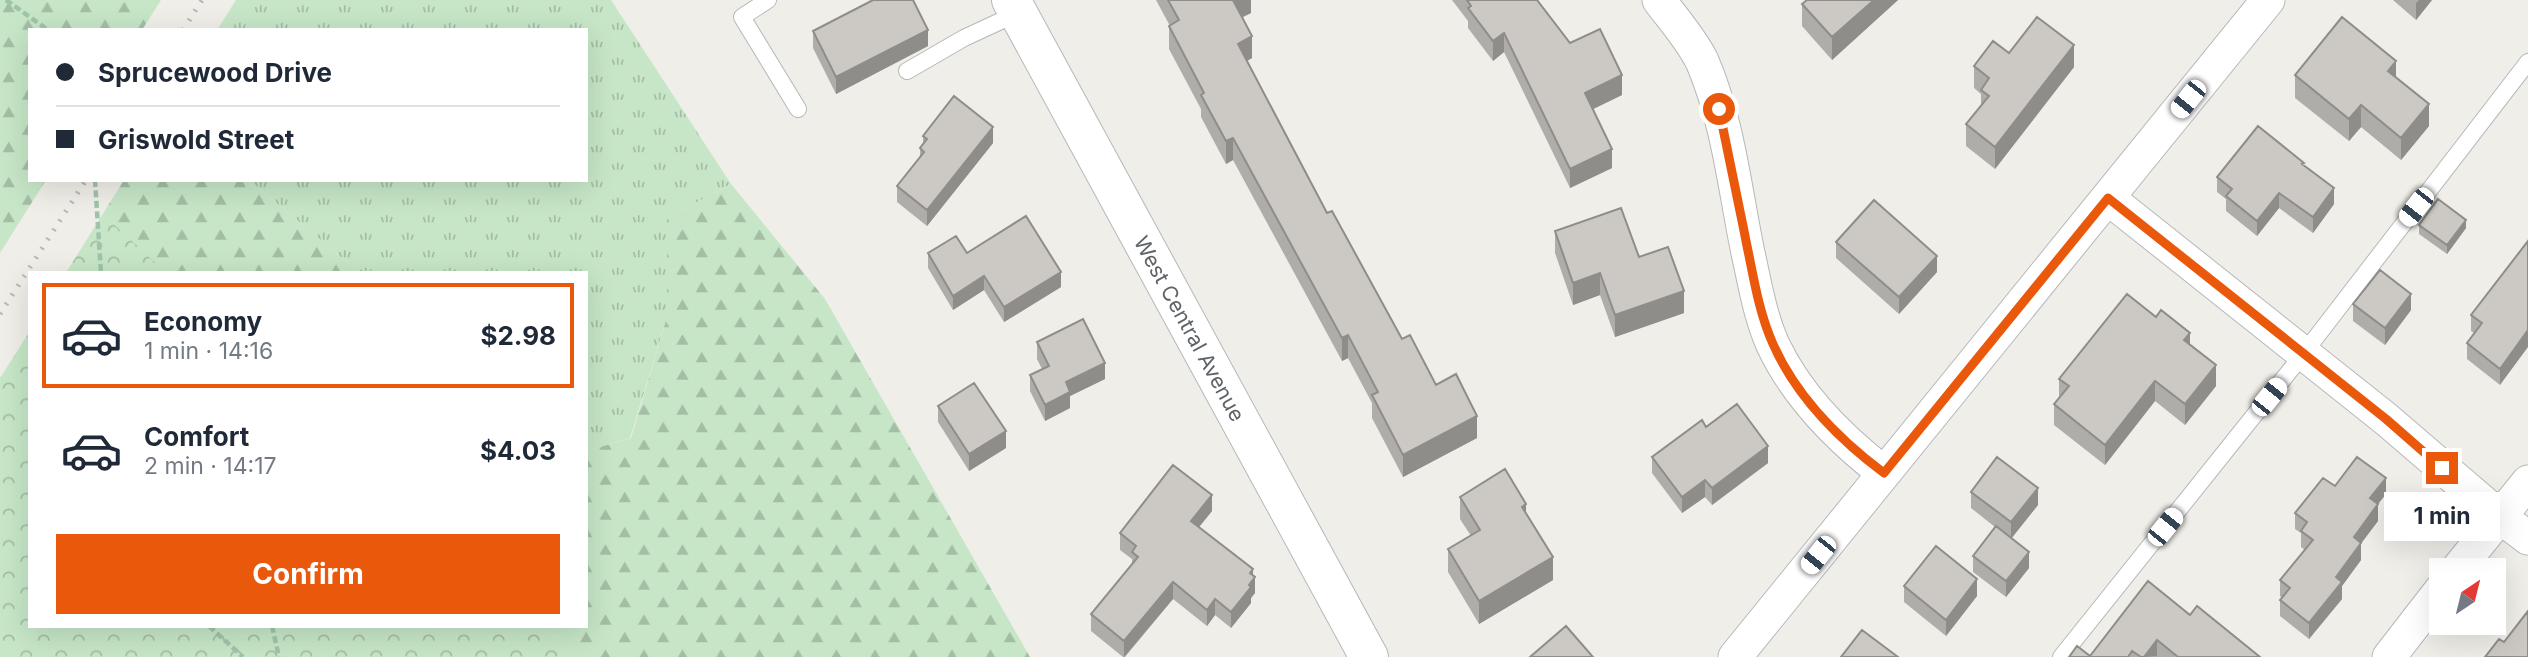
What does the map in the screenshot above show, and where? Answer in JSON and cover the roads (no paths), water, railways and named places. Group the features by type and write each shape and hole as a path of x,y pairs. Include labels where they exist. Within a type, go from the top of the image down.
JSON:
{"main road":[{"name":"West Central Avenue","path":"1014,6 1368,657"}],"street":[{"path":"1660,0 1687,36 1701,61 1719,109 1759,307 1772,344 1788,373 1814,408 1884,473"},
{"path":"1735,657 2268,0"},
{"path":"2108,198 2386,419 2528,538"},
{"path":"2466,558 2528,482"},
{"path":"2389,657 2429,605"}],"lane":[{"path":"768,0 742,17 798,109"},
{"path":"907,71 1014,6"},
{"path":"2061,657 2304,353 2528,62"}],"railway":[{"path":"184,28 202,0"},
{"path":"0,314 85,182"}]}
